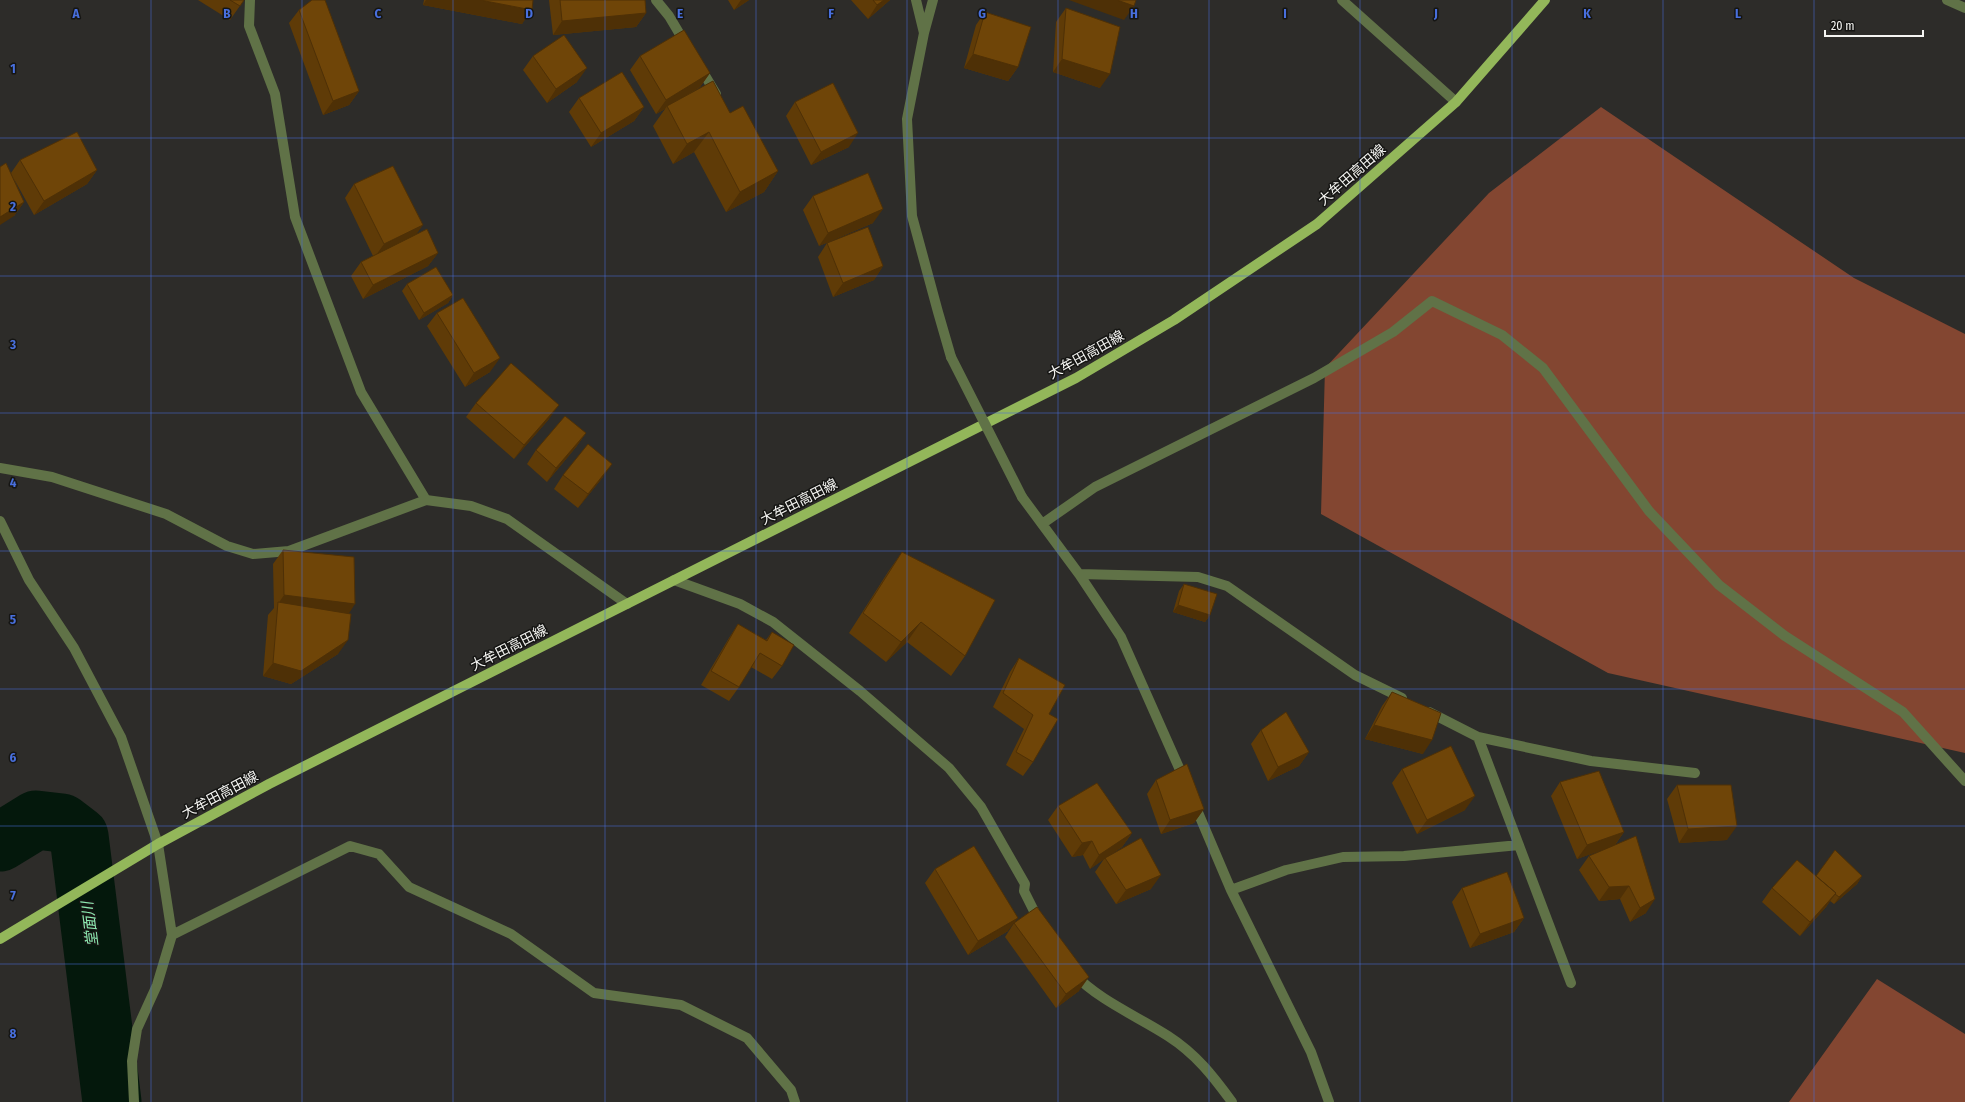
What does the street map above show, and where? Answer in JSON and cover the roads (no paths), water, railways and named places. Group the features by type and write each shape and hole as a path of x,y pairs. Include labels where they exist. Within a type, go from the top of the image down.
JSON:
{"main road":[{"name":"大牟田高田線","path":"0,938 158,844 276,781 1076,378 1174,320 1317,224 1456,102 1545,0"}],"street":[{"path":"250,0 249,26 275,94 296,217 361,392 426,500"},
{"path":"656,0 669,16 722,104"},
{"path":"916,0 924,33"},
{"path":"934,0 924,33 907,119 912,216 951,357 1022,497 1079,574 1121,638 1231,890 1312,1052 1329,1102"},
{"path":"1342,0 1456,102"},
{"path":"1947,0 1965,8"},
{"path":"1042,524 1095,488 1320,374 1394,332 1432,301 1502,335 1543,368 1649,511 1719,585 1785,636 1903,712 1965,781"},
{"path":"0,468 52,477 166,514 227,546 253,554 289,551 426,500 471,506 507,519 627,604"},
{"path":"0,521 29,580 74,648 121,737 158,844 172,935 157,985 137,1029 132,1061 134,1102"},
{"path":"1079,574 1198,577 1228,586 1355,675 1478,737 1591,761 1695,773"},
{"path":"674,580 740,604 773,622 860,691 949,768 981,807 1025,884 1024,890 1044,931"},
{"path":"1478,737 1571,983"},
{"path":"1231,890 1286,870 1343,857 1404,856 1519,845"},
{"path":"172,935 350,846 379,854 409,887 511,934 594,993 681,1005 748,1038 792,1090 795,1102"},
{"path":"1067,967 1086,987 1170,1037 1208,1069 1232,1102"}],"waterway":[{"name":"堂面川","path":"0,842 36,820 62,823 79,836 112,1102"}]}
